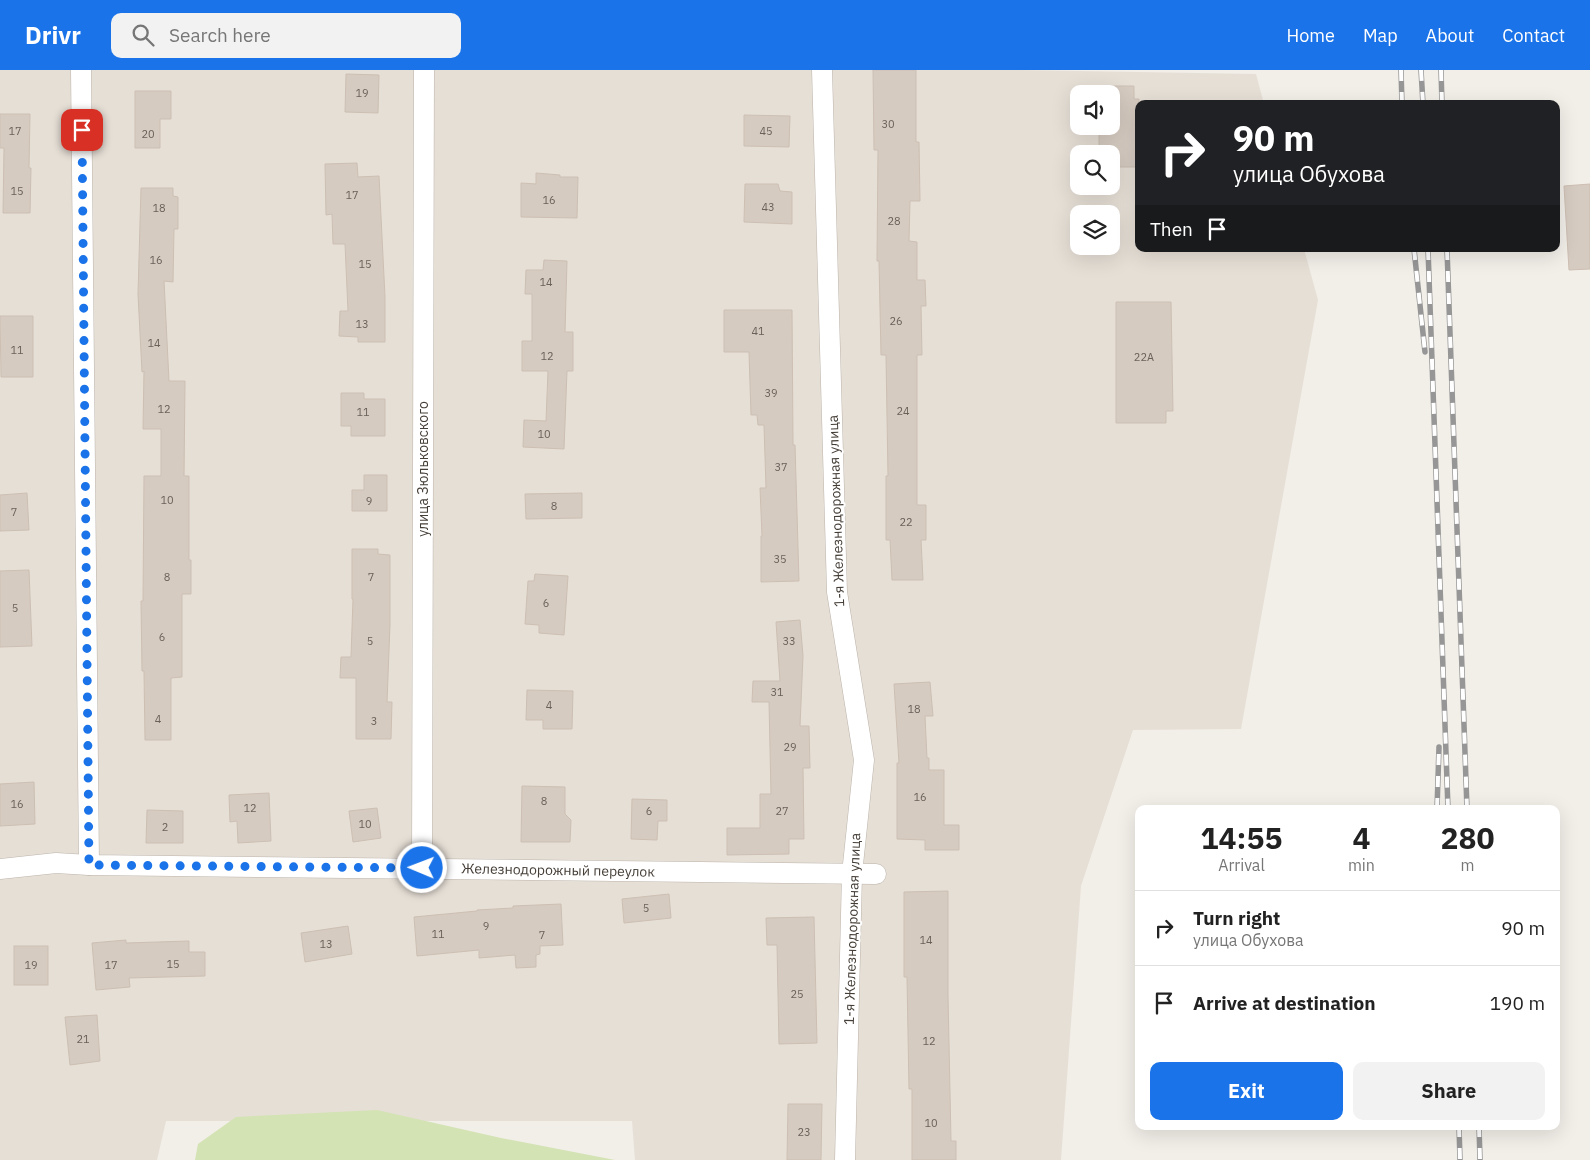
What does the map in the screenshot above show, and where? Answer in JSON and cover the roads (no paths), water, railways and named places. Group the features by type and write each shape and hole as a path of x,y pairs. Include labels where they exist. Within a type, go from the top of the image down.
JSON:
{"street":[{"path":"81,70 89,865"},
{"name":"улица Зюльковского","path":"422,868 424,70"},
{"name":"1-я Железнодорожная улица","path":"822,70 837,592 864,760 852,874 845,1160"},
{"name":"Железнодорожный переулок","path":"0,869 56,863 89,865 876,874"}],"railway":[{"path":"1401,70 1402,100"},
{"path":"1421,70 1423,100"},
{"path":"1441,70 1442,100"},
{"path":"1414,252 1425,352"},
{"path":"1428,252 1448,805"},
{"path":"1447,252 1467,805"},
{"path":"1437,805 1439,747"},
{"path":"1459,1130 1460,1160"},
{"path":"1479,1130 1480,1160"}]}
